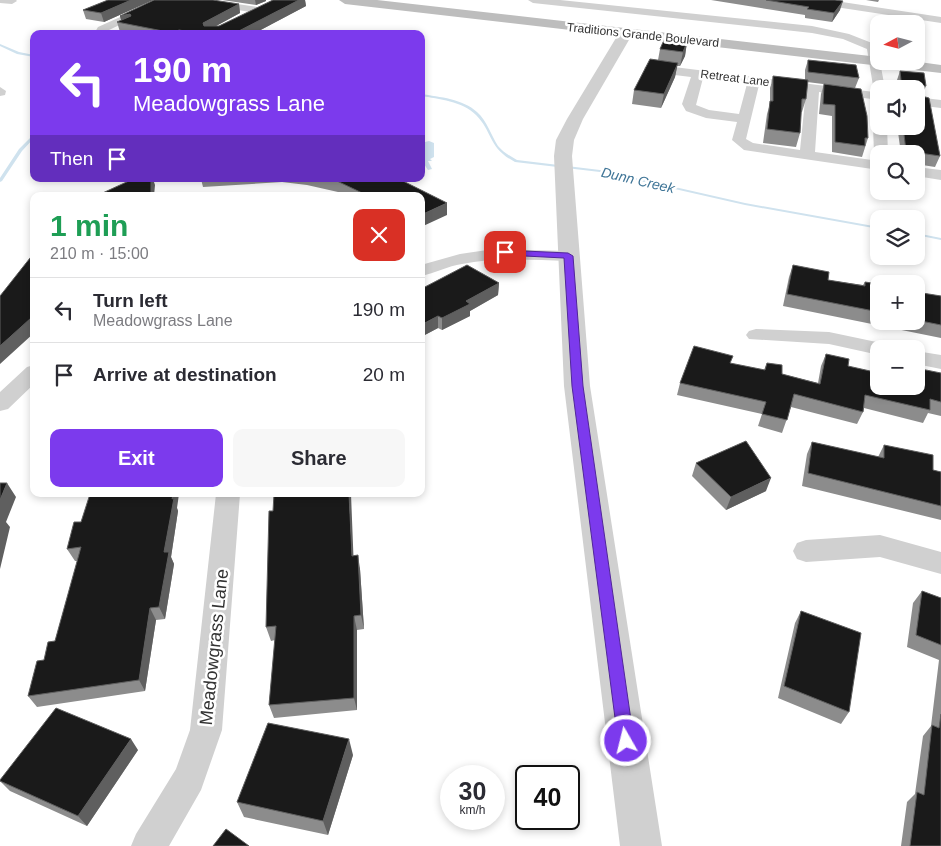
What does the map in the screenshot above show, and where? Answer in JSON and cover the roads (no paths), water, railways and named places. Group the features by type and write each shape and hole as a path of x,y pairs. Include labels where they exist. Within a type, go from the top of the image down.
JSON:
{"main road":[{"name":"Traditions Grande Boulevard","path":"345,0 870,61"},
{"name":"Traditions Grande Boulevard","path":"925,67 941,69"}],"street":[{"path":"0,0 12,1"},
{"path":"102,30 102,28 166,0"},
{"path":"189,0 263,7 242,18"},
{"path":"533,0 799,29 847,37 870,45"},
{"path":"809,0 941,20"},
{"path":"626,33 575,119 565,140 564,188 577,386 641,846"},
{"name":"Retreat Lane","path":"650,68 870,95"},
{"path":"698,74 689,104 691,108 706,114 744,119"},
{"path":"754,81 739,140 749,147 870,165"},
{"path":"807,155 813,88"},
{"path":"925,102 941,104"},
{"path":"925,172 941,174"},
{"path":"425,270 445,262 505,252 568,256"},
{"path":"756,335 829,338 870,347"},
{"path":"925,359 941,362"},
{"path":"0,404 30,376"},
{"name":"Meadowgrass Lane","path":"148,846 189,778 206,730 228,497"},
{"path":"806,551 880,546 941,563"}],"water":[{"path":"425,142 434,143 434,157 430,159 432,161 428,161 432,169 428,170 425,166"}],"waterway":[{"path":"0,45 18,53 30,55"},
{"name":"Dunn Creek","path":"425,96 450,101 472,110 482,120 501,152 516,161 600,171 745,204 870,226"},
{"path":"0,181 20,150 30,140"},
{"name":"Dunn Creek","path":"925,236 941,239"}]}
